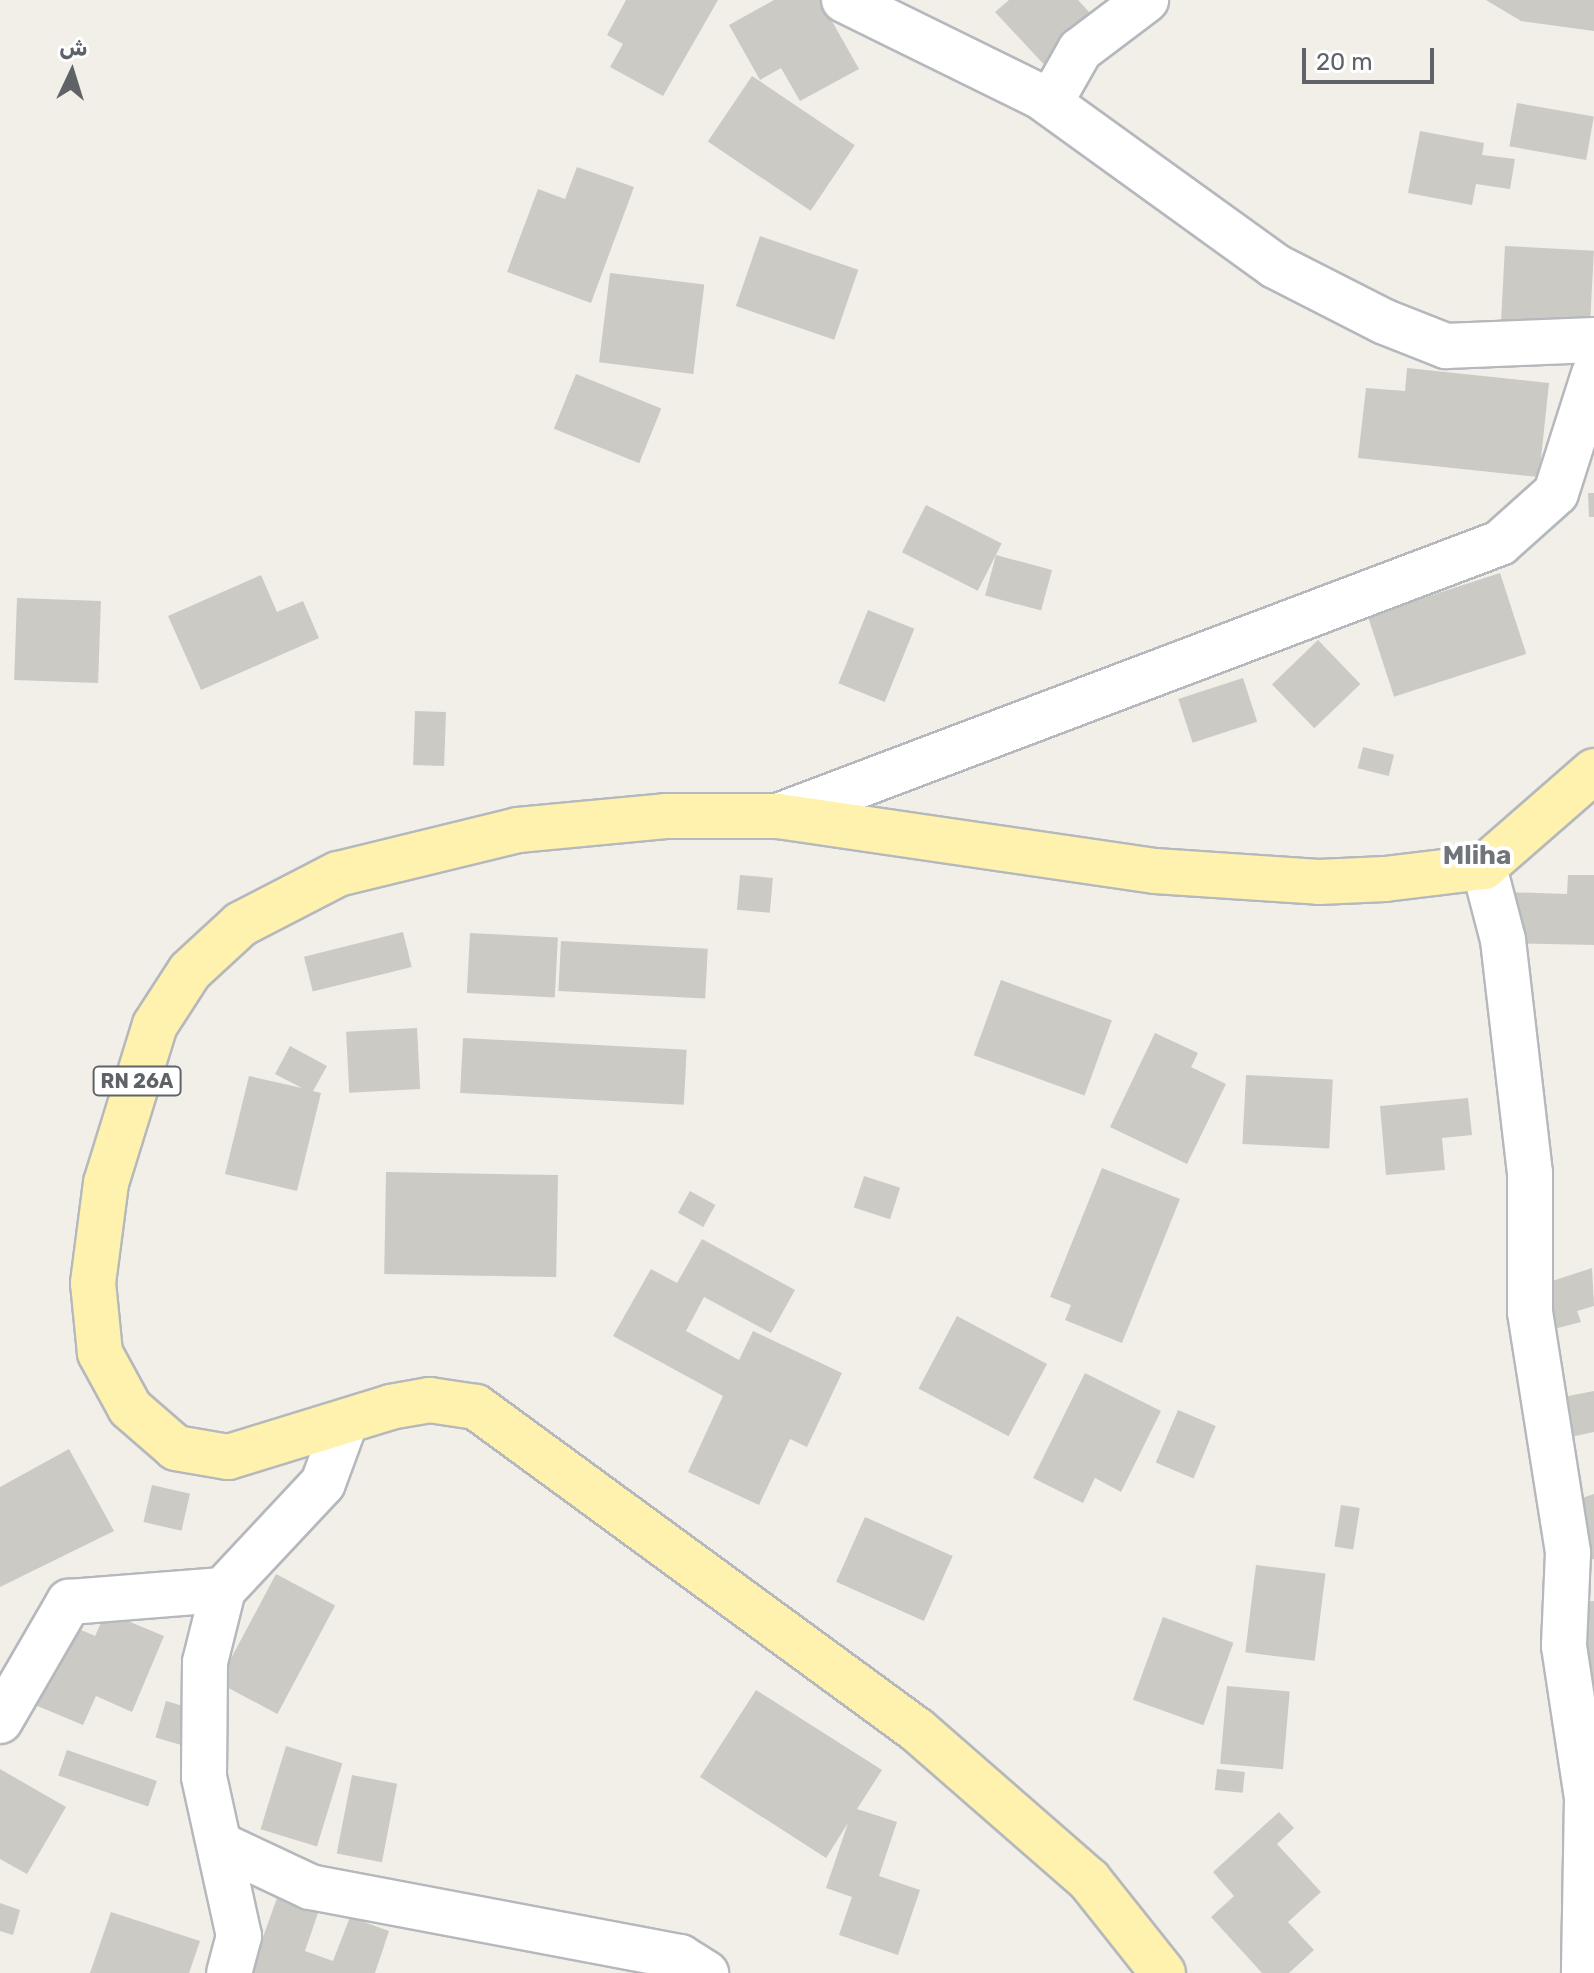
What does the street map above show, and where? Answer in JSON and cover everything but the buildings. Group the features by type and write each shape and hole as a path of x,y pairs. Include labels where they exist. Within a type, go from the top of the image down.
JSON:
{"main road":[{"path":"1484,867 1594,771"},
{"name":"RN 26A","path":"1163,1973 1089,1880 917,1730 543,1449 476,1407 430,1400 228,1457 176,1448 130,1408 100,1353 93,1283 106,1183 155,1025 190,971 241,924 338,874 518,830 665,816 778,816 1170,872 1319,882 1484,867"}],"street":[{"path":"844,0 1050,103 1275,266 1385,322 1446,346 1594,340"},
{"path":"1050,103 1080,50 1146,0"},
{"path":"778,816 1500,543 1556,493 1594,374"},
{"path":"1484,867 1503,940 1530,1173 1530,1312 1568,1553 1564,1646 1587,1798 1584,1973"},
{"path":"229,1973 239,1936 223,1846 204,1777 205,1662 223,1590 323,1483 344,1426"},
{"path":"0,1721 69,1602 223,1590"},
{"path":"223,1846 310,1887 680,1957 706,1973"}],"district":[{"name":"Mliha","path":"1477,856"}]}
